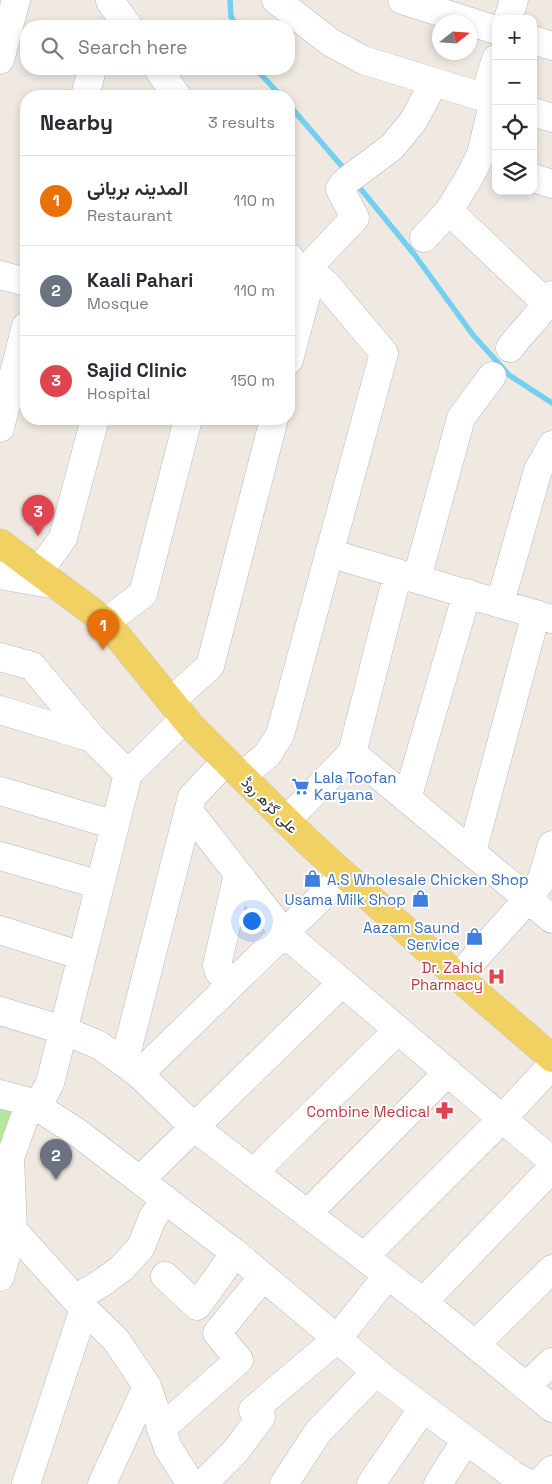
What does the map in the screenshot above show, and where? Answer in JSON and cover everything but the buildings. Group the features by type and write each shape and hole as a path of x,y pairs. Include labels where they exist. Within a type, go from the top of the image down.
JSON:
{"main road":[{"name":"علی گڑھ روڈ","path":"0,543 106,622 178,710 286,821 458,978 552,1058"}],"street":[{"path":"0,60 16,0"},
{"path":"105,20 110,0"},
{"path":"110,0 124,20"},
{"path":"402,0 440,6 492,28"},
{"path":"509,15 514,0"},
{"path":"285,3 330,42 363,60 491,99"},
{"path":"537,41 552,46"},
{"path":"424,238 449,211 470,176 487,162 496,60"},
{"path":"87,90 90,75"},
{"path":"162,75 172,90"},
{"path":"295,334 316,259 356,218 340,189 352,177 392,147 414,120 434,82"},
{"path":"537,113 552,118"},
{"path":"537,179 552,184"},
{"path":"449,211 550,300 518,336 510,348"},
{"path":"132,1069 192,797 234,769 267,756 280,735 384,353 312,271 299,270 295,265"},
{"path":"0,275 20,280"},
{"path":"0,428 20,350"},
{"path":"286,821 352,753 407,576 461,418 492,376"},
{"path":"0,575 47,578 63,538 93,425"},
{"path":"106,622 143,594 186,425"},
{"path":"0,1277 13,1230 10,1158 33,1104 50,1083 128,774 210,666 272,425"},
{"path":"500,603 538,470 552,445"},
{"path":"330,553 544,616 472,852"},
{"path":"407,799 466,593"},
{"path":"0,657 32,666 92,738 128,774"},
{"path":"0,710 92,738"},
{"path":"352,753 552,919"},
{"path":"0,791 115,825"},
{"path":"189,811 284,933 552,1161"},
{"path":"458,978 528,899 542,879 552,845"},
{"path":"0,856 100,885"},
{"path":"236,980 219,972 217,965 238,874"},
{"path":"132,1069 236,980 344,875"},
{"path":"0,930 82,956"},
{"path":"140,1180 342,982"},
{"path":"0,1011 63,1030 99,1045 132,1069 195,1128 388,1275 552,1408"},
{"path":"253,1173 398,1030"},
{"path":"364,1257 502,1119 552,1065"},
{"path":"307,1214 448,1072"},
{"path":"0,1094 33,1104 78,1134 140,1180 235,1253 376,1372 513,1475 528,1483 552,1470"},
{"path":"422,1302 552,1168"},
{"path":"26,1484 79,1304 122,1268 141,1247 152,1219 165,1199"},
{"path":"13,1230 79,1304 116,1340 147,1386 168,1448 191,1484"},
{"path":"165,1276 197,1306 235,1253"},
{"path":"475,1345 552,1268"},
{"path":"203,1484 234,1453 260,1417 253,1410 337,1339 388,1275"},
{"path":"161,1429 238,1360 216,1333 264,1277"},
{"path":"526,1386 552,1362"},
{"path":"284,1484 318,1432 376,1372"},
{"path":"102,1484 147,1386"},
{"path":"372,1484 423,1408"},
{"path":"438,1484 466,1440"}],"green space":[{"path":"0,1099 18,1105 0,1243"}],"waterway":[{"path":"230,0 233,20"},
{"path":"262,75 275,90"},
{"path":"295,112 346,171"},
{"path":"355,182 414,254 473,335 509,375 552,403"}],"place":[{"name":"Sajid Clinic","path":"38,536"},
{"name":"المدینہ بریانی","path":"103,650"},
{"name":"Lala Toofan Karyana","path":"300,786"},
{"name":"A.S Wholesale Chicken Shop","path":"313,879"},
{"name":"Usama Milk Shop","path":"420,899"},
{"name":"Aazam Saund Service","path":"474,936"},
{"name":"Dr. Zahid Pharmacy","path":"497,976"},
{"name":"Combine Medical","path":"444,1111"},
{"name":"Kaali Pahari","path":"56,1180"}]}
